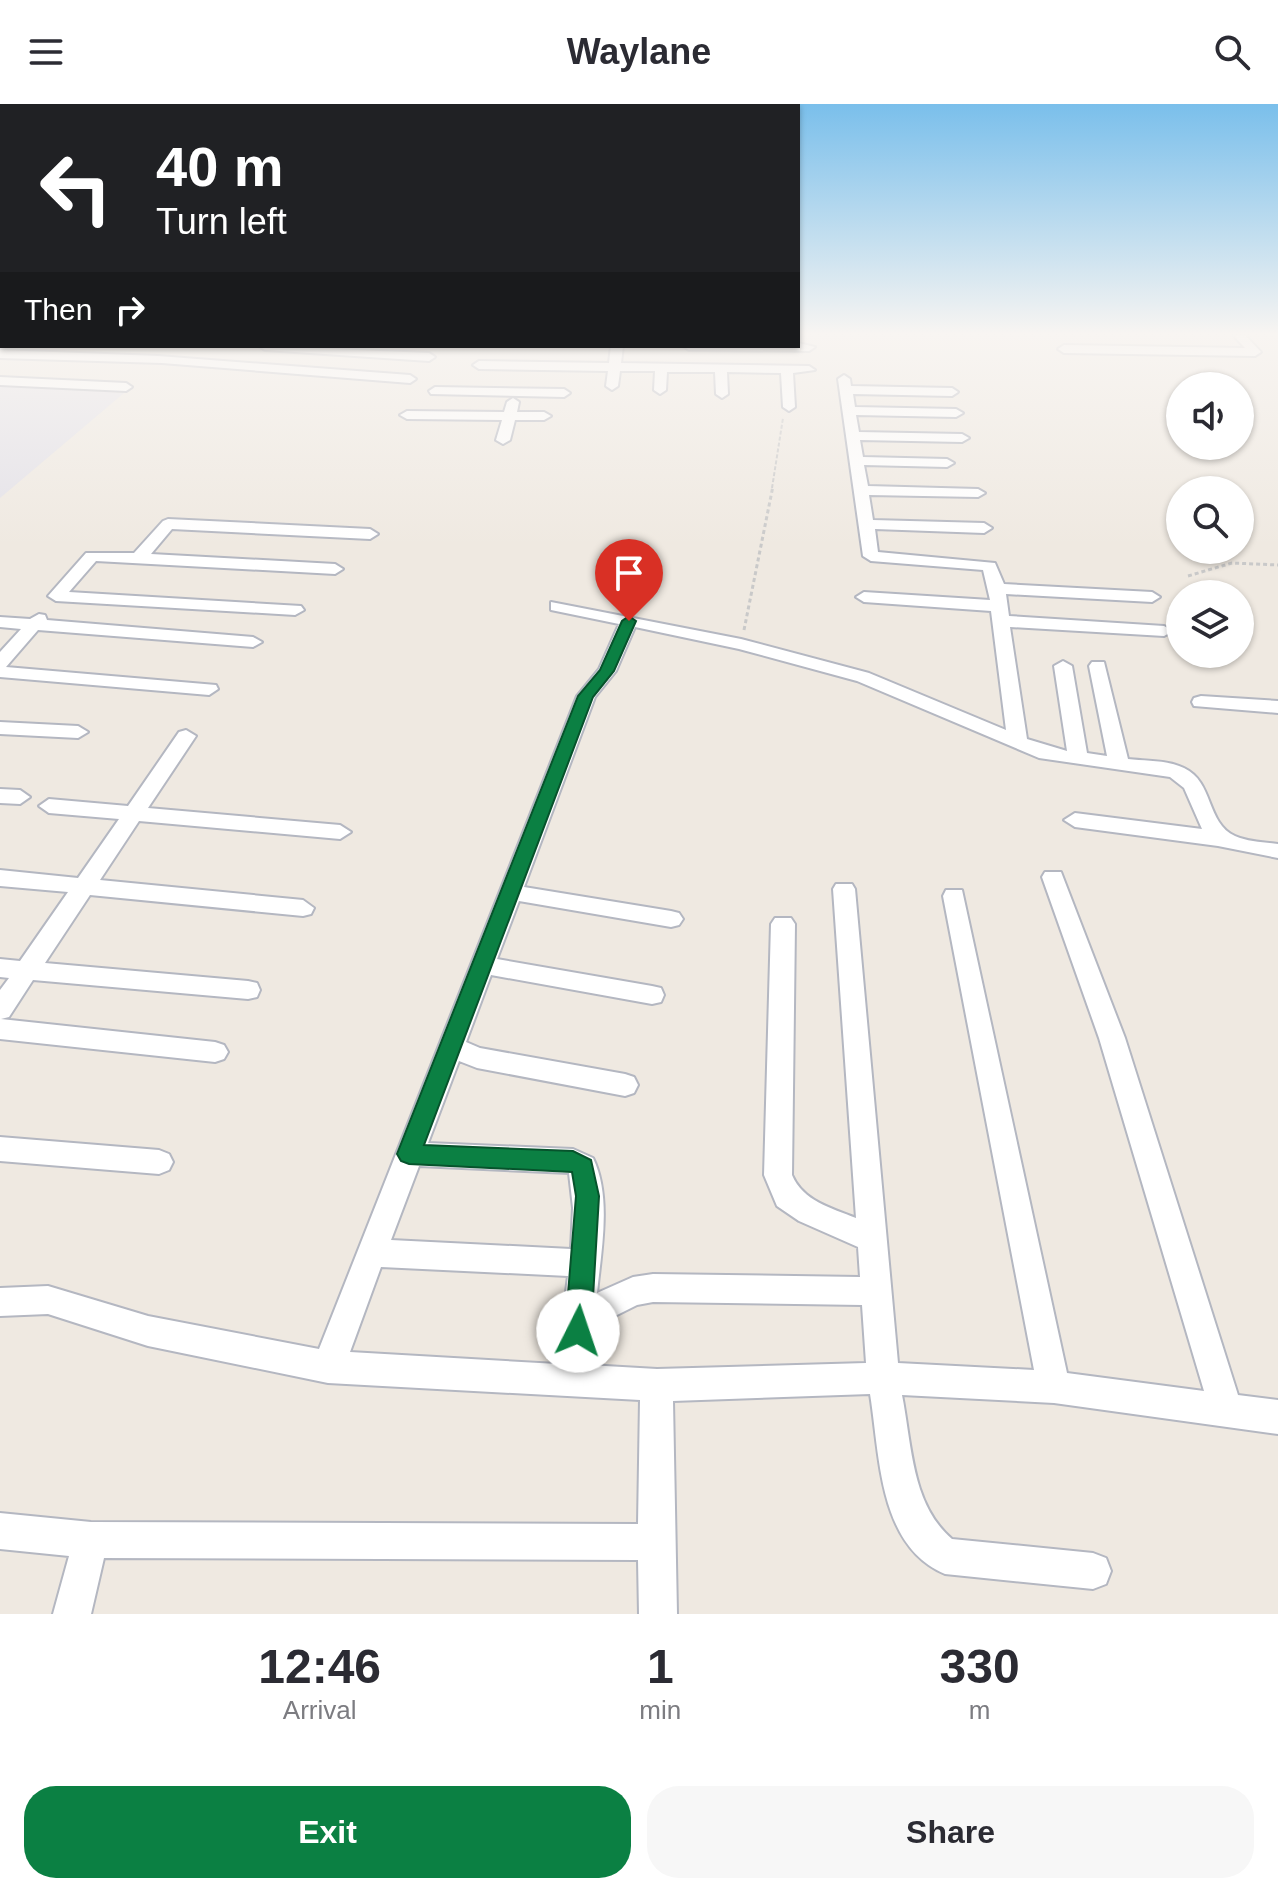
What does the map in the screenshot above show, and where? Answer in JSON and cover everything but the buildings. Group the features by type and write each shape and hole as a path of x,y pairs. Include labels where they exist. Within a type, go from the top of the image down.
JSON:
{"street":[{"path":"503,440 512,405"},
{"path":"786,405 786,412"},
{"path":"848,405 871,556 981,563 992,571 1018,744"},
{"path":"849,411 956,413"},
{"path":"407,415 437,421 544,416"},
{"path":"853,436 962,438"},
{"path":"857,461 947,463"},
{"path":"861,490 978,493"},
{"path":"139,558 168,524 370,534"},
{"path":"866,524 984,528"},
{"path":"295,610 56,596 92,556 335,569"},
{"path":"0,663 60,597"},
{"path":"864,597 998,605 1164,631"},
{"path":"998,605 1152,597"},
{"path":"557,606 741,644 863,677 1046,754 1175,771 1189,777 1212,829 1222,839"},
{"path":"85,629 102,608"},
{"path":"161,635 180,610"},
{"path":"0,622 246,641 258,614"},
{"path":"328,1367 586,696 607,671 629,621"},
{"path":"1063,666 1078,758"},
{"path":"1098,666 1119,764"},
{"path":"0,672 209,689"},
{"path":"1201,702 1276,704"},
{"path":"0,728 78,732"},
{"path":"0,1010 186,736"},
{"path":"49,806 340,832"},
{"path":"1075,820 1222,839 1278,851"},
{"path":"1053,877 1112,1038 1227,1412"},
{"path":"0,878 303,908"},
{"path":"844,889 883,1378 906,1508 925,1539 945,1556 1093,1571"},
{"path":"510,892 671,919"},
{"path":"954,896 1054,1387"},
{"path":"783,924 778,1175 787,1197 809,1212 874,1240"},
{"path":"482,965 652,995"},
{"path":"0,968 248,990"},
{"path":"0,1029 215,1052"},
{"path":"450,1047 477,1058 625,1085"},
{"path":"0,1149 159,1162"},
{"path":"409,1154 573,1161 583,1167 588,1196 579,1318 570,1380"},
{"path":"371,1253 583,1263"},
{"path":"579,1318 623,1295 653,1288 877,1291"},
{"path":"0,1302 48,1300 162,1334 328,1367 657,1385 883,1378 1054,1387 1278,1417"},
{"path":"657,1385 655,1542 658,1614"},
{"path":"0,1531 91,1540 655,1542"},
{"path":"72,1614 91,1540"}],"path":[{"path":"741,644 786,412"},
{"path":"1188,576 1211,564 1237,561 1278,565"}],"shaded area":[{"path":"0,405 109,405 0,498"}],"route":[{"path":"578,1331 588,1196 587,1175 583,1167 573,1161 409,1154 586,696 607,671 629,621"}]}
